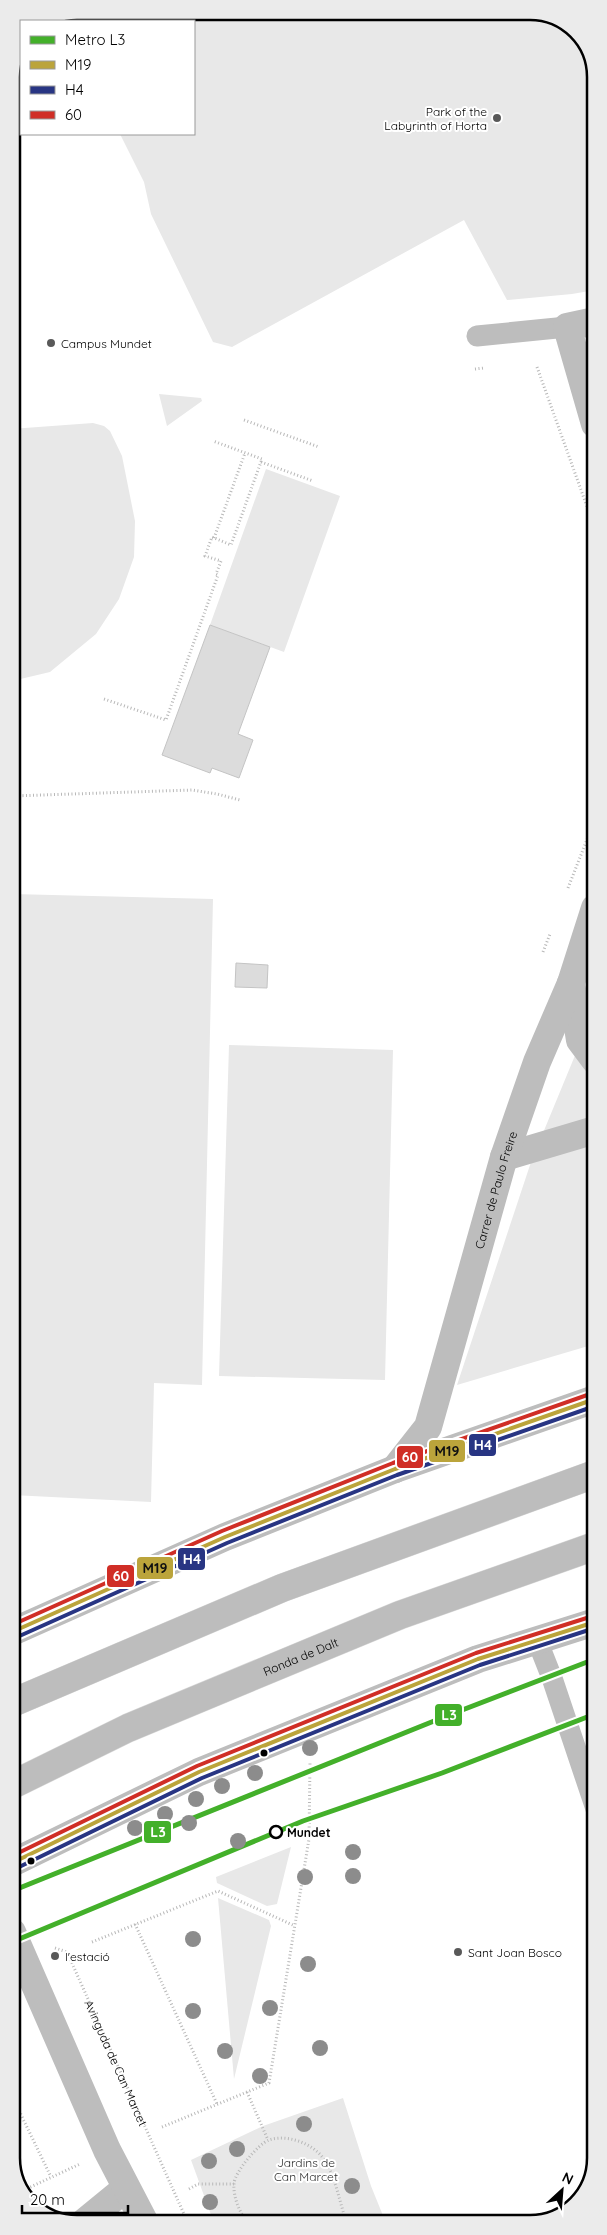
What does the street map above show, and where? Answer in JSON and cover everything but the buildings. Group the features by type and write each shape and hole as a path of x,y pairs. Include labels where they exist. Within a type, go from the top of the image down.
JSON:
{"main road":[{"path":"587,323 567,327 587,396"},
{"name":"Carrer de Paulo Freire","path":"395,1469 428,1427 504,1157 537,1062 571,983 587,933"},
{"path":"571,983 580,1040 587,1049"},
{"path":"504,1157 587,1132"},
{"path":"20,1628 225,1537 395,1469 587,1402"},
{"path":"20,1700 282,1588 587,1477"},
{"name":"Ronda de Dalt","path":"20,1781 128,1728 400,1615 587,1549"},
{"path":"20,1859 199,1772 478,1659 587,1625"},
{"path":"20,1950 107,2150 140,2215"},
{"path":"93,2215 126,2188"}],"lane":[{"path":"477,336 567,327"},
{"path":"538,1640 587,1783"}],"path":[{"path":"537,367 587,507"},
{"path":"475,369 484,368"},
{"path":"244,420 319,447"},
{"path":"213,441 262,459 231,544 214,538"},
{"path":"104,699 166,720 218,575 216,574 220,562 206,556 245,453"},
{"path":"261,462 313,481"},
{"path":"20,797 192,790 240,800"},
{"path":"162,2126 269,2083 309,1839 310,1754"},
{"path":"92,1942 218,1891 295,1926"},
{"path":"136,1924 217,2104"},
{"name":"Avinguda de Can Marcet","path":"20,1936 67,1952 184,2215"},
{"path":"248,2092 268,2140"},
{"path":"20,2115 50,2177"},
{"path":"242,2215 239,2210 234,2184 241,2168 253,2153 268,2140 287,2139 304,2142 322,2156 328,2166 344,2215"},
{"path":"28,2188 83,2162"},
{"path":"189,2189 198,2184 234,2184"}],"green space":[{"path":"195,20 534,20 552,24 568,34 583,55 587,77 587,291 507,300 464,220 232,347 213,342 151,214 144,182 120,135 195,135"},
{"path":"159,394 201,398 202,401 167,426"},
{"path":"93,423 104,426 110,431 122,456 135,521 134,557 119,599 96,634 50,672 20,679 20,428"},
{"path":"266,469 340,496 284,652 210,625"},
{"path":"20,894 213,899 202,1385 154,1383 151,1502 20,1495"},
{"path":"587,1026 587,1346 457,1385 531,1162"},
{"path":"229,1045 393,1050 385,1380 219,1376"},
{"path":"291,1847 277,1904 267,1906 217,1883 216,1877"},
{"path":"218,1898 269,1920 271,1926 234,2079"},
{"name":"Jardins de Can Marcet","path":"343,2098 371,2186 383,2215 211,2215 191,2160 263,2126"}],"metro line":[{"name":"L3","path":"20,1888 444,1717 587,1662"},
{"name":"L3","path":"20,1939 303,1821 442,1773 587,1717"}],"transit line":[{"name":"60","path":"20,1621 222,1531 393,1463 587,1395"},
{"name":"M19","path":"20,1628 225,1537 395,1469 587,1402"},
{"name":"H4","path":"20,1636 227,1543 397,1475 587,1409"},
{"name":"60","path":"20,1852 197,1766 476,1653 587,1618"},
{"name":"M19","path":"20,1859 199,1772 478,1659 587,1625"},
{"name":"H4","path":"20,1867 202,1778 480,1665 587,1631"}],"place":[{"name":"Park of the Labyrinth of Horta","path":"497,118"},
{"name":"Campus Mundet","path":"51,343"},
{"name":"Mundet","path":"276,1832"},
{"name":"Sant Joan Bosco","path":"458,1952"},
{"name":"l'estació","path":"55,1956"}]}
